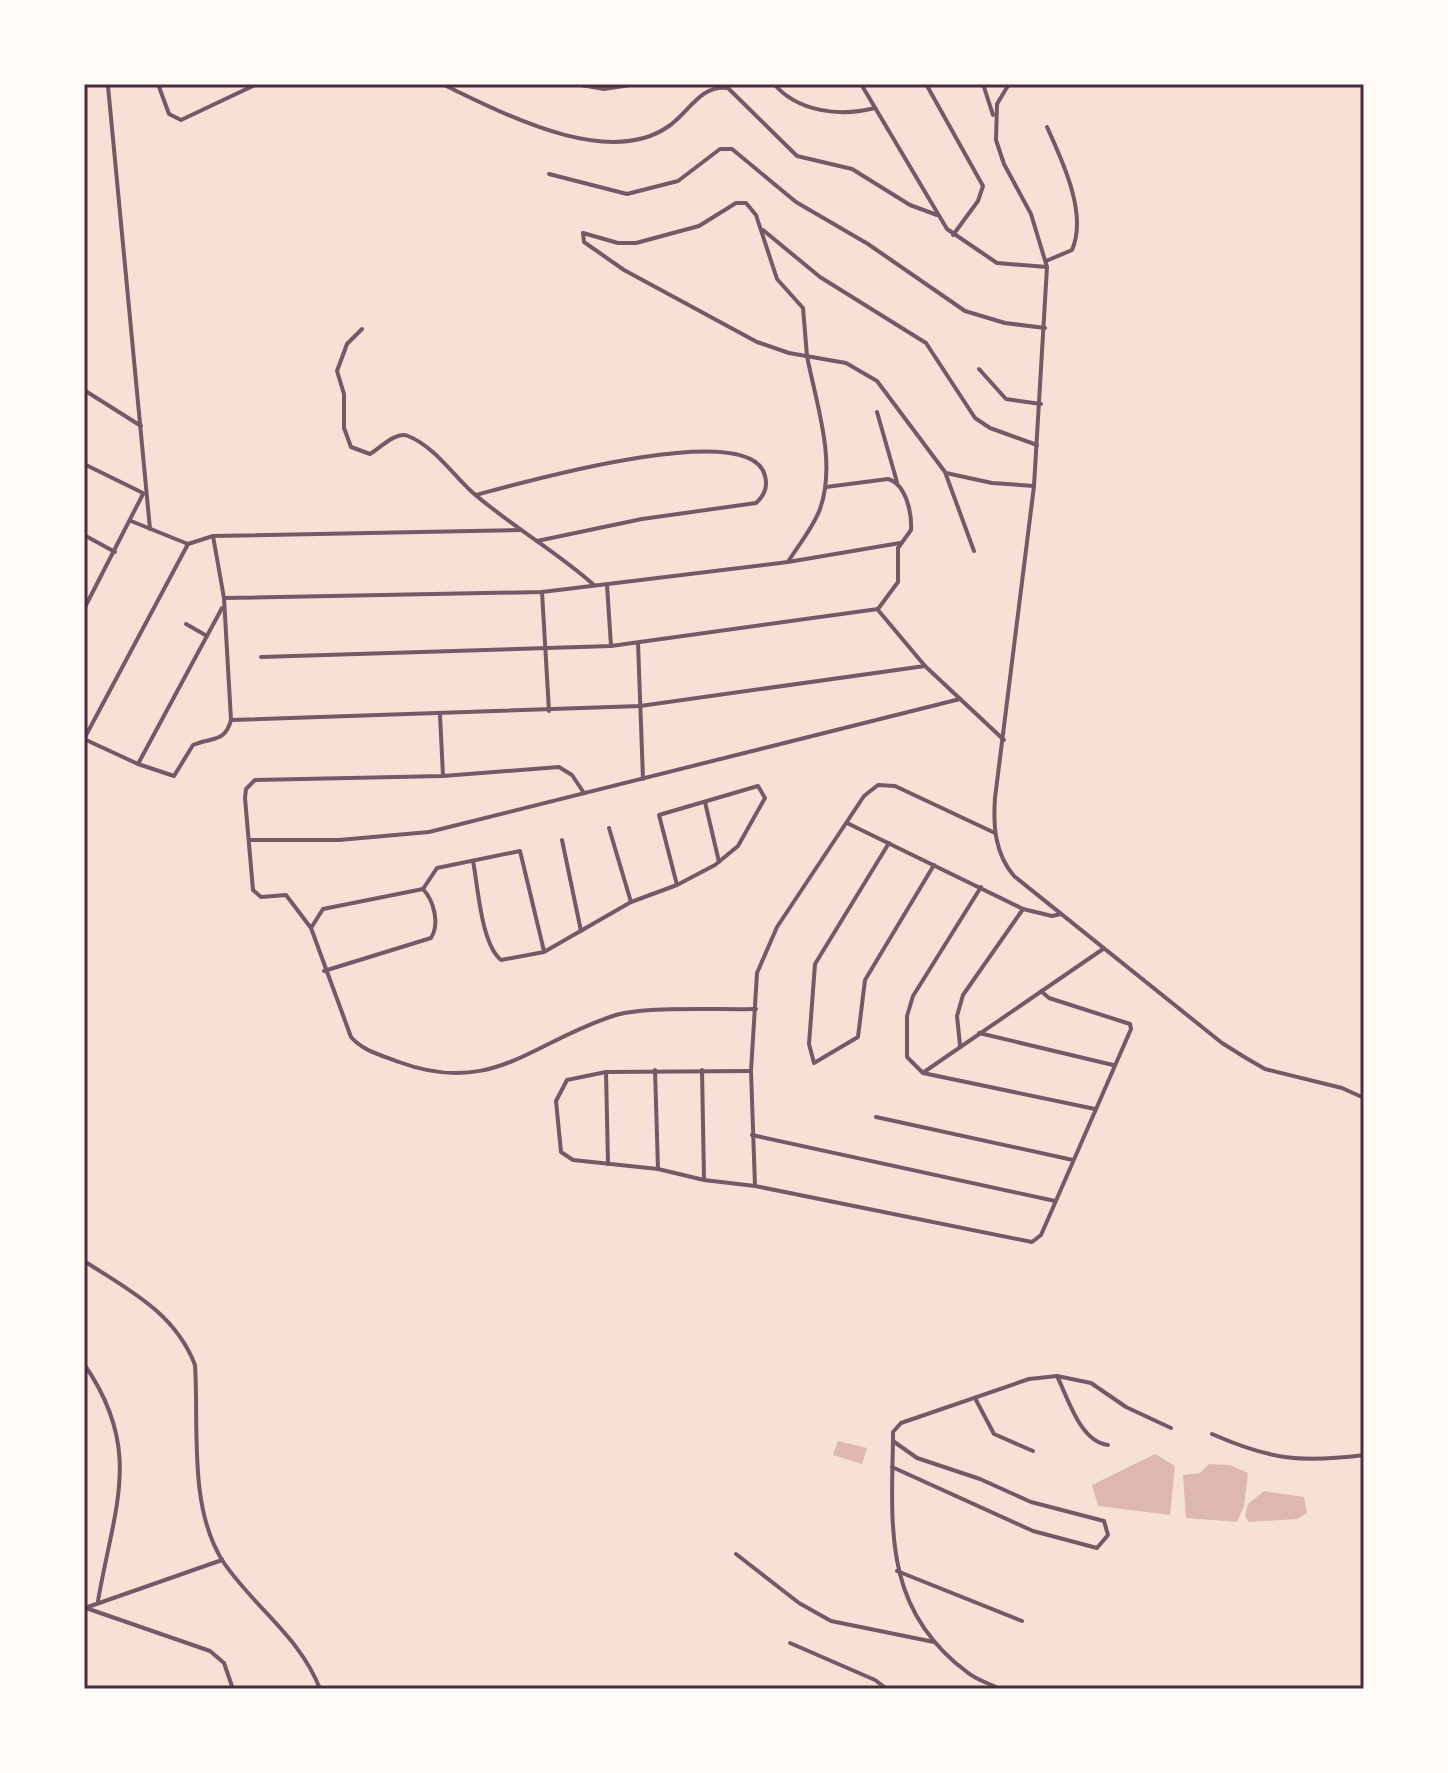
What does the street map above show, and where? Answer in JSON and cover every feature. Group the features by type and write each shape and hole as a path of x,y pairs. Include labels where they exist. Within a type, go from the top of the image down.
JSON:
{"street":[{"path":"85,84 123,84"},
{"path":"158,84 169,114 181,120 257,84"},
{"path":"442,84 560,134 613,141 667,127 702,94 720,87 728,88 797,156 852,169 910,205 937,215"},
{"path":"575,84 604,89 637,84"},
{"path":"774,84 798,105 849,112 875,107"},
{"path":"861,84 937,215 953,235 997,263 1046,264 1072,250 1077,229 1072,195 1047,127"},
{"path":"926,84 983,186 978,201 953,235"},
{"path":"983,84 994,118 1000,154 1031,214 1046,264 1041,404 1034,486 995,798 995,833 1005,865 1103,949 1246,1058 1265,1069 1342,1088 1364,1098"},
{"path":"994,118 1001,94 1009,84"},
{"path":"108,86 150,529"},
{"path":"549,174 627,194 678,181 720,149 732,149 796,202 908,270 965,311 993,320 1045,328"},
{"path":"788,562 810,530 826,487 825,457 807,356 803,308 777,279 751,207 741,202 699,226 636,243 618,243 583,233 581,239 624,270 757,342 807,356 846,363 877,381 945,472 974,551"},
{"path":"761,228 820,277 926,343 975,418 1037,445"},
{"path":"362,329 347,344 337,371 344,394 344,428 351,447 370,454 395,437 408,436 454,470 476,495 594,585"},
{"path":"979,369 1006,399 1041,404"},
{"path":"84,390 141,426"},
{"path":"224,598 542,592 788,562 900,543 908,535 912,523 877,412"},
{"path":"476,495 607,463 708,450 749,460 763,470 766,477 764,494 756,503 642,519 537,541"},
{"path":"84,464 146,495"},
{"path":"945,472 992,483 1034,486"},
{"path":"826,487 888,479 897,483"},
{"path":"85,605 146,495"},
{"path":"131,521 188,544 213,536 521,530"},
{"path":"84,535 115,552"},
{"path":"188,544 84,739 169,775 177,774 193,745 224,737 231,720 224,598 213,536"},
{"path":"261,657 545,651 611,646 878,609 898,582 900,543"},
{"path":"607,584 611,646"},
{"path":"542,592 549,711"},
{"path":"138,764 223,606"},
{"path":"878,609 925,666 1004,740"},
{"path":"186,624 207,636"},
{"path":"638,643 643,779"},
{"path":"231,720 640,706 925,666"},
{"path":"250,840 339,840 429,832 960,699"},
{"path":"440,715 443,776"},
{"path":"584,793 572,775 559,767 443,776 255,780 246,789 245,798 256,895 286,895 311,928 347,1031 360,1046 410,1066 452,1075 480,1073 618,1014 756,1009"},
{"path":"755,1186 751,1071 757,973 772,936 867,792 878,785 889,785 995,833"},
{"path":"473,861 487,937 495,955 501,960 544,952 631,902 677,885 719,862 738,846 765,798 758,786 659,815 677,885"},
{"path":"705,802 719,862"},
{"path":"847,823 1023,909 1052,916 1061,914"},
{"path":"609,828 631,902"},
{"path":"562,840 581,931"},
{"path":"889,843 815,964 809,1044 814,1063 858,1037 865,980 934,865"},
{"path":"311,928 323,909 423,889 437,868 520,851 544,952"},
{"path":"981,887 913,996 907,1016 907,1057 923,1073 1096,1109"},
{"path":"324,971 431,938 436,926 432,902 423,889"},
{"path":"960,1045 957,1016 963,995 1023,909"},
{"path":"923,1073 1103,949"},
{"path":"751,1071 606,1072 567,1080 556,1101 562,1155 573,1160 658,1169 704,1180 755,1186 1024,1244 1041,1235 1131,1029 1130,1024 1049,998 1041,991"},
{"path":"979,1033 1114,1066"},
{"path":"655,1070 658,1169"},
{"path":"702,1070 704,1180"},
{"path":"606,1072 608,1164"},
{"path":"876,1117 1073,1160"},
{"path":"752,1135 1056,1201"},
{"path":"84,1261 159,1310 188,1347 195,1365 201,1488 207,1524 222,1560 293,1640 320,1689"},
{"path":"84,1364 102,1389 116,1426 120,1468 117,1513 98,1601"},
{"path":"1057,1376 1086,1434 1096,1443 1108,1445"},
{"path":"1000,1689 972,1679 934,1642 905,1595 897,1571 891,1527 893,1432 901,1423 976,1400 1029,1379 1057,1376 1091,1383 1126,1407 1171,1428"},
{"path":"976,1400 994,1434 1033,1451"},
{"path":"1212,1434 1254,1453 1285,1459 1364,1455"},
{"path":"892,1467 1054,1538 1097,1548 1104,1544 1108,1535 1104,1521 1031,1502 980,1479 917,1458 893,1441"},
{"path":"736,1554 799,1603 831,1621 934,1642"},
{"path":"85,1609 98,1601 222,1560"},
{"path":"897,1571 1022,1621"},
{"path":"85,1609 198,1644 224,1663 233,1689"},
{"path":"790,1643 875,1680 887,1689"}],"shaded area":[{"path":"838,1441 867,1448 862,1464 833,1455"},
{"path":"1155,1454 1175,1466 1170,1515 1098,1506 1092,1485"},
{"path":"1209,1464 1230,1465 1248,1473 1244,1506 1237,1522 1186,1518 1183,1475 1200,1473"},
{"path":"1264,1491 1304,1497 1307,1513 1297,1519 1249,1522 1245,1516 1248,1504"}]}
